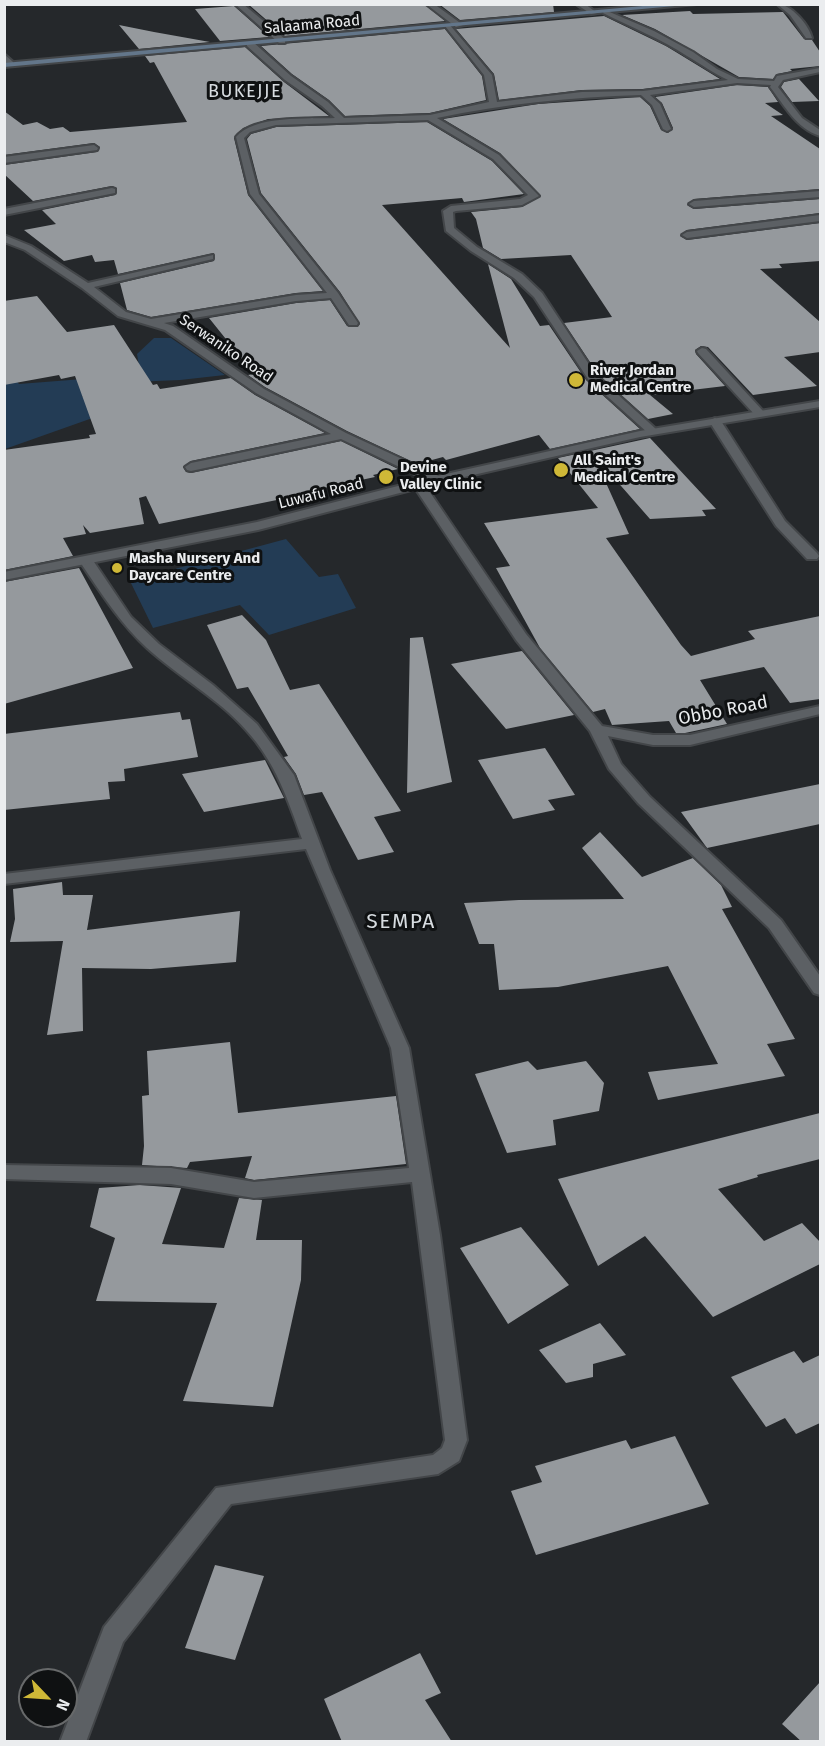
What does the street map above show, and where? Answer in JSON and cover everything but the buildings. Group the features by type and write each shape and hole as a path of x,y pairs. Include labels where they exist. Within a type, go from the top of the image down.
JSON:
{"main road":[{"name":"Salaama Road","path":"7,65 694,4"}],"street":[{"path":"238,4 282,41"},
{"path":"429,4 459,25"},
{"path":"579,4 593,13"},
{"path":"780,4 792,14 809,36"},
{"path":"605,12 651,33 690,54 714,71 737,81"},
{"path":"449,26 488,75 493,104"},
{"path":"250,44 288,78 325,104 341,119"},
{"path":"4,56 7,65"},
{"path":"820,70 780,78 774,87 787,101 793,116 820,133"},
{"path":"353,323 334,295 255,194 249,166 240,144 240,137 247,130 260,126 341,119 430,117 493,104 511,104 582,94 643,93 737,81 777,83"},
{"path":"643,93 656,104 667,129"},
{"path":"430,117 496,157 534,196 522,202 454,208 448,211 449,229 474,249 518,276 538,295 592,377 653,432"},
{"path":"4,160 94,148"},
{"path":"4,212 112,191"},
{"path":"694,204 820,194"},
{"path":"687,235 820,218"},
{"name":"Serwaniko Road","path":"4,238 20,243 86,286 122,314 169,328 260,391 342,435 437,480"},
{"path":"86,286 210,258"},
{"path":"151,322 285,300 334,295"},
{"path":"702,351 759,413"},
{"name":"Luwafu Road","path":"4,576 87,562 258,526 437,480 653,432 820,404"},
{"path":"715,421 780,523 812,556"},
{"path":"191,467 342,435"},
{"path":"419,485 521,636 597,730 614,766 644,800 775,924 820,989"},
{"path":"73,1742 113,1635 224,1495 438,1464 451,1454 456,1440 420,1174 400,1048 312,843 286,775 252,727 208,688 154,647 126,620 87,562"},
{"name":"Obbo Road","path":"597,730 653,740 690,740 820,710"},
{"path":"4,879 312,843"},
{"path":"4,1172 171,1176 254,1190 420,1174"}],"shaded area":[{"path":"154,338 171,338 225,375 180,380 87,384 82,397 108,395 118,409 5,449 5,366 19,384 83,379 139,366 137,354"},
{"path":"286,539 319,577 338,574 356,608 269,635 240,605 153,628 130,581"}],"place":[{"name":"River Jordan Medical Centre","path":"576,380"},
{"name":"All Saint's Medical Centre","path":"561,470"},
{"name":"Devine Valley Clinic","path":"386,477"},
{"name":"Masha Nursery And Daycare Centre","path":"117,568"}],"district":[{"name":"BUKEJJE","path":"245,92"},
{"name":"SEMPA","path":"401,922"}]}
